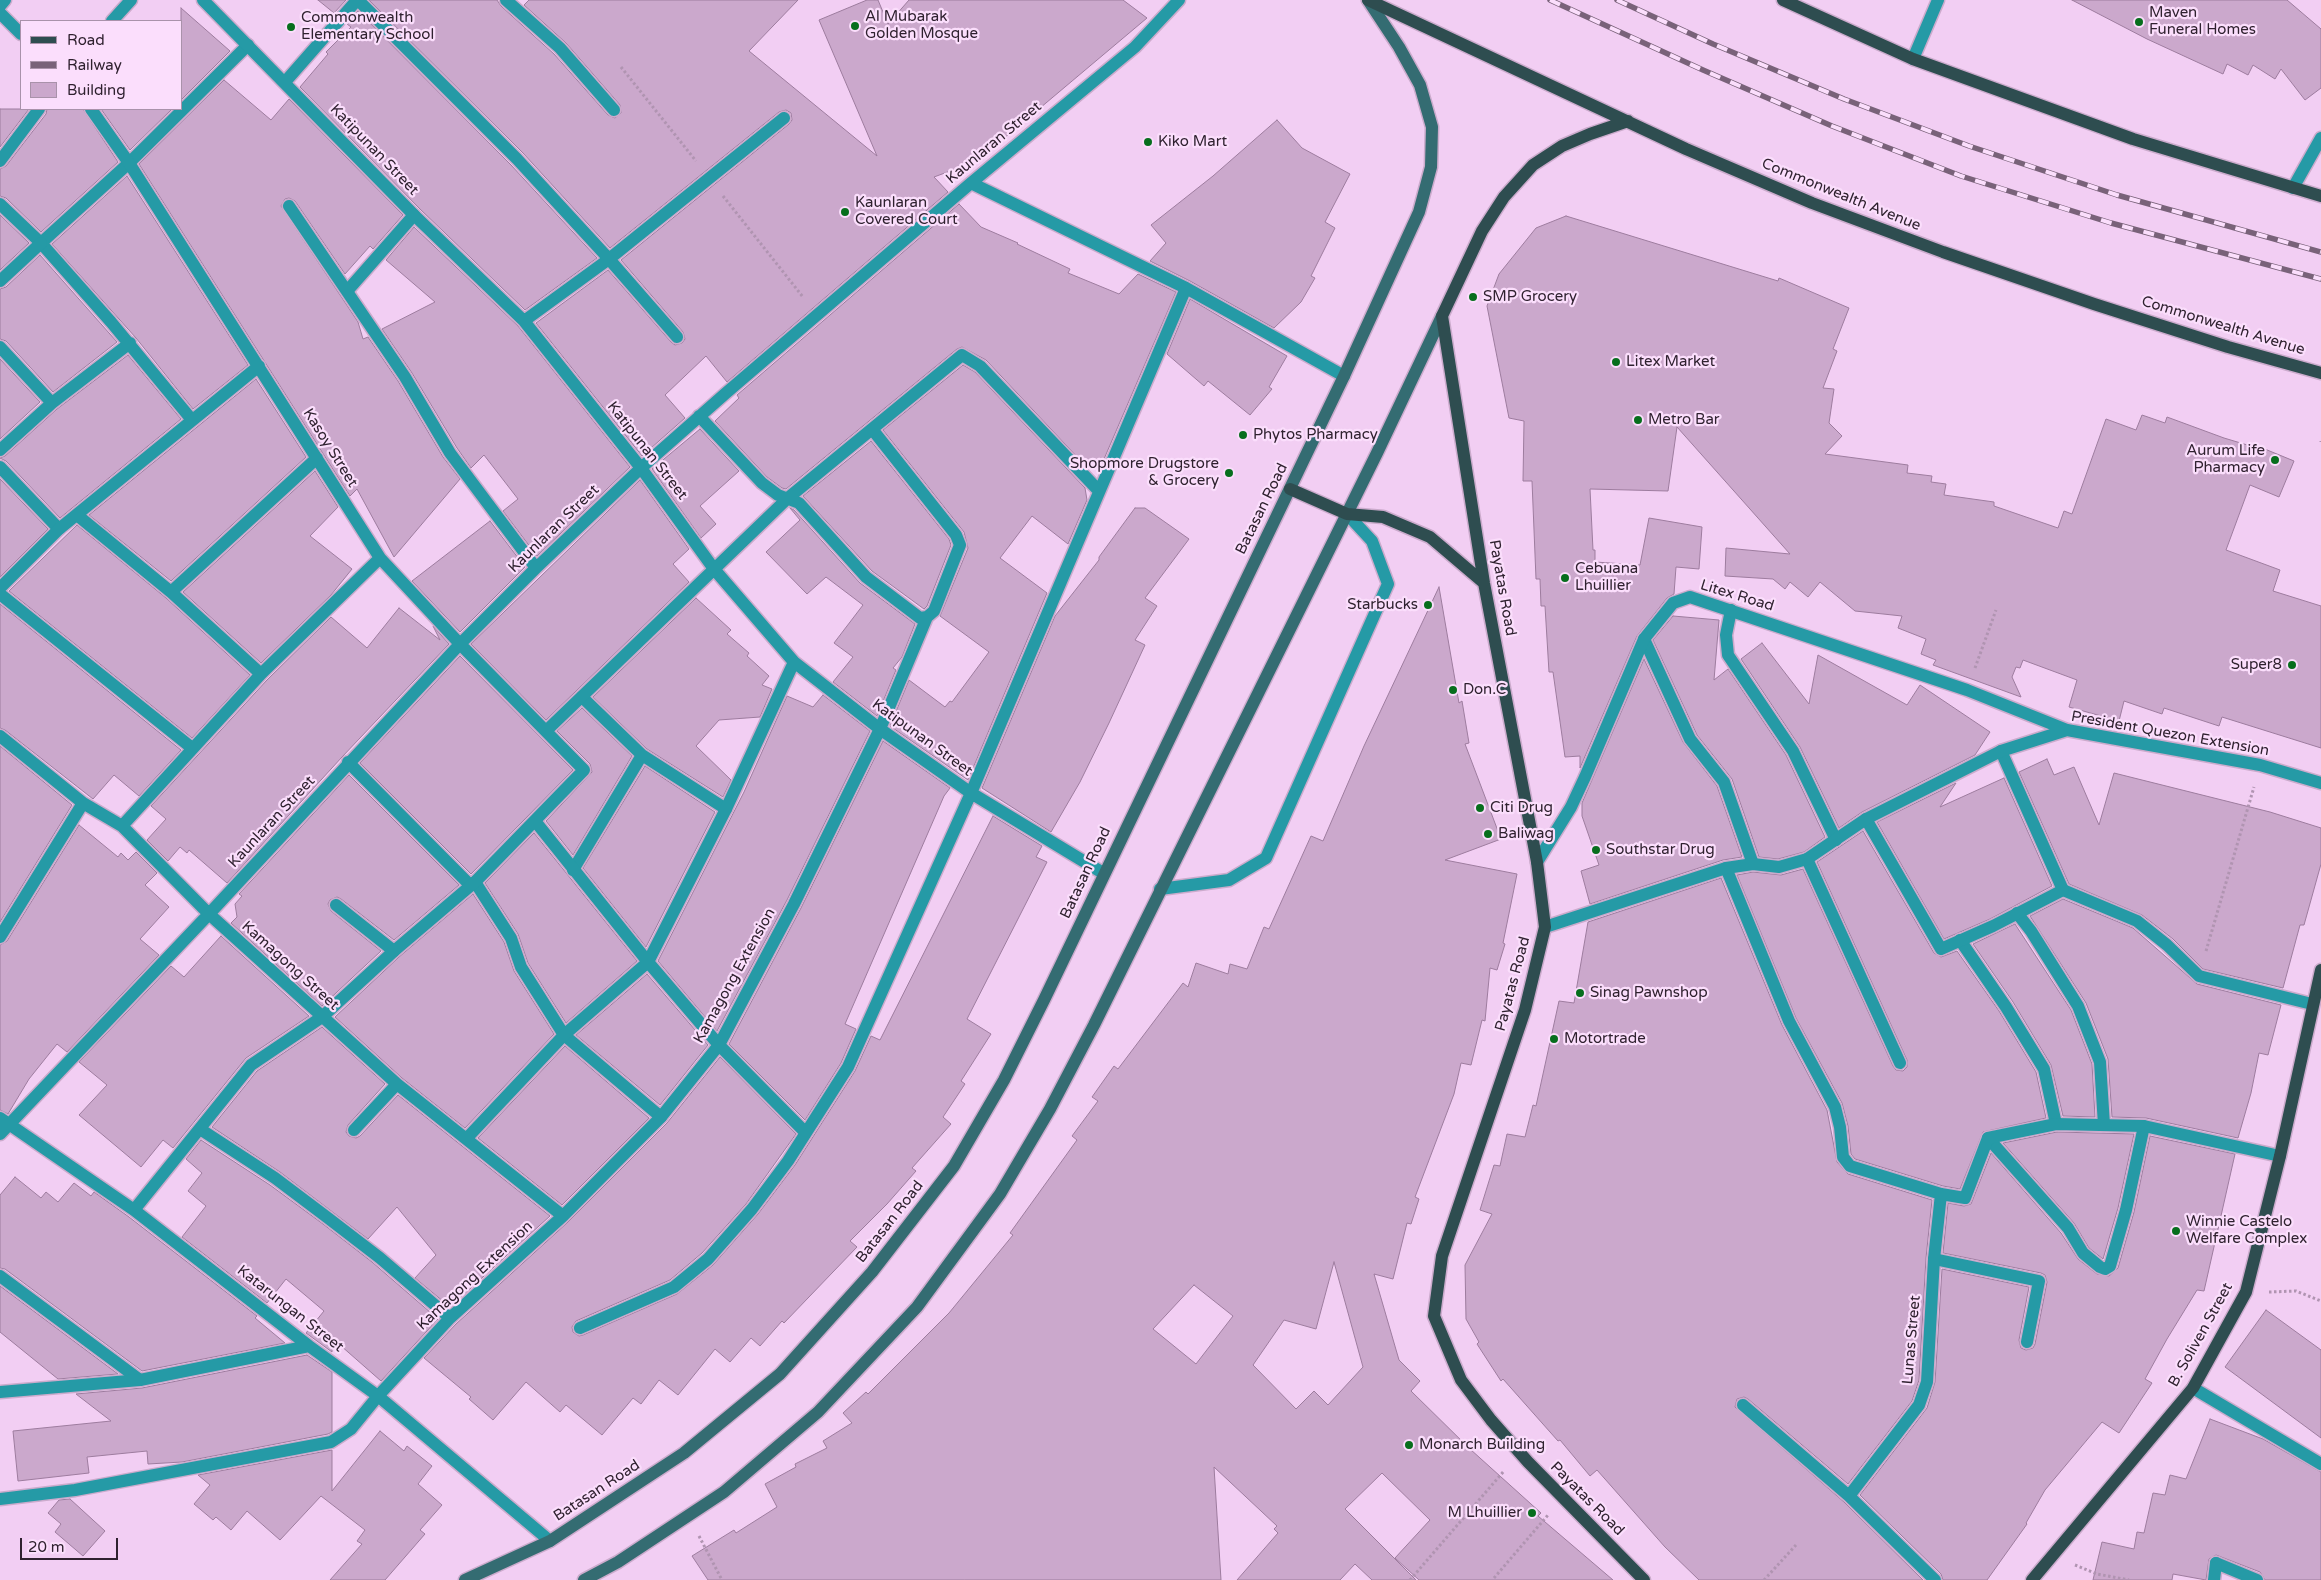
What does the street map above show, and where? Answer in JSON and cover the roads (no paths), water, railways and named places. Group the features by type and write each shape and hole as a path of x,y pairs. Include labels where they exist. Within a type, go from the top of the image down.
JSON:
{"main road":[{"name":"Commonwealth Avenue","path":"1368,0 1686,149 1812,203 1943,252 2228,347 2321,373"},
{"name":"Batasan Road","path":"465,1580 550,1541 684,1453 780,1374 872,1272 954,1166 1026,1035 1344,376 1419,212 1431,167 1432,127 1420,85 1399,46 1368,0"},
{"path":"1783,0 1912,60 2133,139 2321,196"},
{"path":"584,1580 618,1562 724,1492 818,1412 917,1307 1000,1194 1050,1108 1094,1025 1347,514 1482,231 1504,197 1533,165 1562,146 1590,134 1628,122"},
{"name":"Payatas Road","path":"1442,316 1484,583 1537,862 1545,927 1525,1010 1442,1256 1434,1316 1461,1380 1520,1454 1644,1580"},
{"path":"1290,488 1347,514 1383,517 1430,537 1484,583"},
{"name":"B. Soliven Street","path":"2032,1580 2193,1388 2246,1292 2280,1156 2321,970"}],"street":[{"path":"0,6 5,0"},
{"path":"113,20 131,0"},
{"name":"Katipunan Street","path":"203,0 414,215 524,321 641,468 714,569 794,662 880,729 971,793 1103,873"},
{"path":"285,82 357,0 517,159 609,259 677,337"},
{"path":"506,0 560,48 614,110"},
{"name":"Kaunlaran Street","path":"0,1134 4,1120 209,914 348,762 460,644 536,568 641,468 699,416 971,183 1136,47 1179,0"},
{"path":"1912,60 1938,0"},
{"path":"0,13 20,33"},
{"path":"0,281 129,163 248,45"},
{"path":"0,161 38,110"},
{"name":"Kasoy Street","path":"92,110 129,163 380,558 460,644 584,770 535,821"},
{"path":"524,321 609,259 784,118"},
{"path":"2292,188 2321,138"},
{"path":"971,183 1186,288 1344,376"},
{"path":"0,204 41,243 130,343 192,420"},
{"path":"289,206 348,290 405,377 450,453 536,568"},
{"path":"348,290 414,215"},
{"path":"580,1328 674,1287 708,1259 752,1209 806,1133 848,1067 971,793 1186,288"},
{"path":"0,450 52,403 130,343"},
{"path":"0,347 52,403"},
{"path":"546,732 788,498 962,355 980,366 1099,491"},
{"path":"0,588 77,514 259,366"},
{"path":"699,416 762,483 778,495 799,503 866,577 920,618 927,617"},
{"name":"Kamagong Extension","path":"0,1499 75,1490 331,1442 351,1430 378,1396 450,1318 563,1216 661,1117 719,1045 794,904 880,729 927,617 934,611 960,545 956,535 872,429"},
{"path":"171,592 316,458"},
{"path":"0,467 60,529"},
{"path":"77,514 171,592 261,674"},
{"path":"1160,890 1229,880 1266,858 1388,584 1372,541 1347,514"},
{"path":"122,826 261,674 380,558"},
{"path":"0,594 192,748"},
{"name":"Litex Road","path":"1537,862 1571,807 1644,639 1673,603 1690,597 1966,690 2067,730"},
{"path":"1731,610 1726,635 1728,655 1793,751 1836,840"},
{"path":"1644,639 1690,739 1724,782 1753,864"},
{"path":"467,1138 564,1035 648,962 726,809 794,662"},
{"path":"582,697 642,755 726,809"},
{"name":"President Quezon Extension","path":"1545,927 1726,868 1753,864 1779,867 1806,859 1866,819 2001,751 2067,730 2260,765 2321,784"},
{"name":"Kamagong Street","path":"0,737 83,803 122,826 209,914 397,1084 563,1216"},
{"path":"2001,751 2063,890 2137,921 2167,945 2199,976 2312,1004"},
{"path":"573,870 642,755"},
{"path":"348,762 472,884 511,938 520,967 564,1035 661,1117"},
{"path":"0,937 83,803"},
{"path":"1866,819 1941,949 2063,890"},
{"path":"134,1210 251,1065 322,1016 472,884 535,821 648,962 719,1045 806,1133"},
{"path":"1806,859 1900,1063"},
{"path":"1726,868 1789,1022 1835,1107 1840,1127 1843,1156 1846,1163 1941,1194 1965,1198 1988,1138"},
{"path":"336,905 394,951"},
{"path":"2017,913 2078,1006 2100,1062 2104,1125"},
{"path":"1960,940 2006,1007 2044,1069 2056,1124"},
{"path":"354,1130 397,1084"},
{"name":"Katarungan Street","path":"4,1120 134,1210 309,1346 378,1396 550,1541"},
{"path":"1988,1138 2056,1124 2144,1126 2280,1156"},
{"path":"1988,1138 2068,1228 2083,1252 2105,1269 2110,1266 2126,1210 2144,1126"},
{"path":"200,1129 275,1178 335,1223 380,1258 450,1318"},
{"name":"Lunas Street","path":"1849,1496 1920,1405 1927,1382 1934,1259 1941,1194"},
{"path":"1934,1259 2039,1281 2028,1342"},
{"path":"0,1276 140,1380"},
{"path":"0,1392 140,1380 309,1346"},
{"path":"2193,1388 2321,1464"},
{"path":"1743,1405 1849,1496 1935,1580"},
{"path":"2214,1580 2216,1563 2257,1580"}],"railway":[{"path":"1550,0 1832,126 1961,176 2111,223 2321,279"},
{"path":"1617,0 1713,44 1844,99 1969,146 2117,195 2321,252"}],"place":[{"name":"Maven Funeral Homes","path":"2139,22"},
{"name":"Al Mubarak Golden Mosque","path":"855,26"},
{"name":"Commonwealth Elementary School","path":"291,27"},
{"name":"Kiko Mart","path":"1148,142"},
{"name":"Kaunlaran Covered Court","path":"845,212"},
{"name":"SMP Grocery","path":"1473,297"},
{"name":"Litex Market","path":"1616,362"},
{"name":"Metro Bar","path":"1638,420"},
{"name":"Phytos Pharmacy","path":"1243,435"},
{"name":"Aurum Life Pharmacy","path":"2275,460"},
{"name":"Shopmore Drugstore & Grocery","path":"1229,473"},
{"name":"Cebuana Lhuillier","path":"1565,578"},
{"name":"Starbucks","path":"1428,605"},
{"name":"Super8","path":"2292,665"},
{"name":"Don.C","path":"1453,690"},
{"name":"Citi Drug","path":"1480,808"},
{"name":"Baliwag","path":"1488,834"},
{"name":"Southstar Drug","path":"1596,850"},
{"name":"Sinag Pawnshop","path":"1580,993"},
{"name":"Motortrade","path":"1554,1039"},
{"name":"Winnie Castelo Welfare Complex","path":"2176,1231"},
{"name":"Monarch Building","path":"1409,1445"},
{"name":"M Lhuillier","path":"1532,1513"}]}
